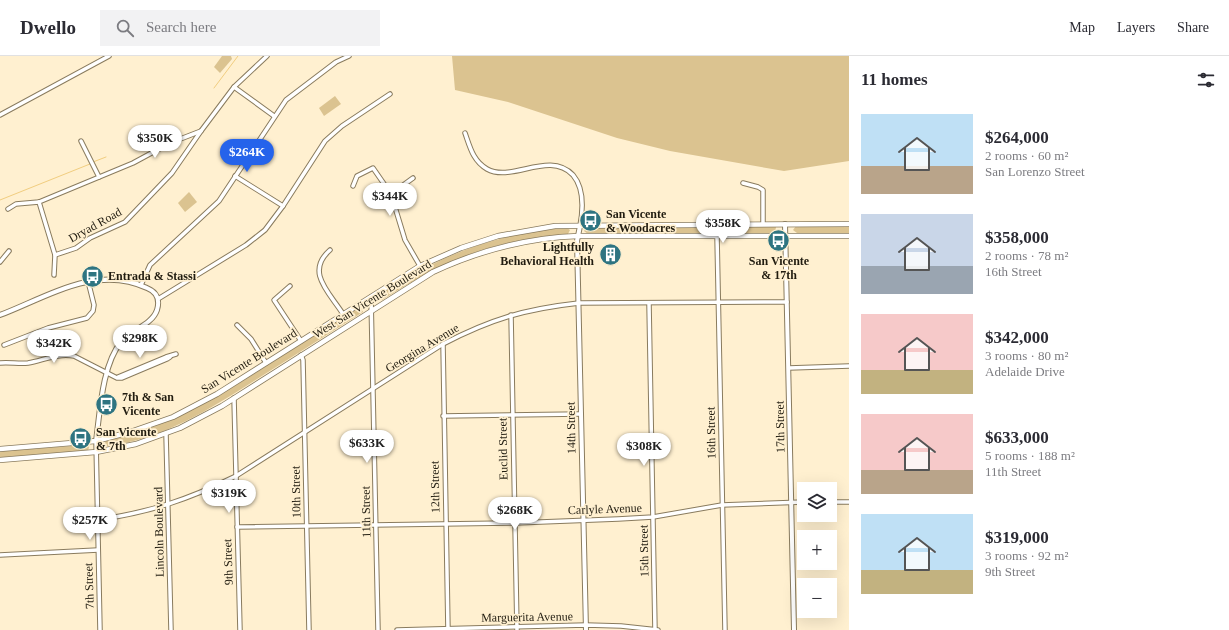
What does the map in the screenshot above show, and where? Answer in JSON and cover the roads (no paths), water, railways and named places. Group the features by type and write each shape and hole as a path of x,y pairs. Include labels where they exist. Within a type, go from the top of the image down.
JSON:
{"main road":[{"name":"San Vicente Boulevard","path":"0,449 96,441 130,432 173,417 217,394 420,266 461,248 498,236 536,228 580,226 849,224"},
{"name":"West San Vicente Boulevard","path":"0,460 96,452 136,444 166,434 207,414 234,398 433,272 469,256 523,242 578,236 849,236"}],"street":[{"path":"0,115 108,56"},
{"name":"Dryad Road","path":"55,255 76,248 90,238 125,222 172,173 234,87 267,56"},
{"path":"141,285 150,265 215,207 274,116 293,93 336,62 349,56"},
{"path":"234,87 274,116"},
{"path":"0,315 88,281 117,280 141,285 152,291 158,299 257,237 265,230 283,206 325,141 332,134 390,94"},
{"path":"8,209 16,204 39,202 133,163 170,143 201,131"},
{"path":"465,133 476,161 492,171 502,172 551,165 566,170 574,176 580,188 581,196 580,226"},
{"path":"81,141 99,177"},
{"path":"353,186 357,176 373,168 391,194 405,240 420,266"},
{"path":"235,176 283,206"},
{"path":"391,194 413,178"},
{"path":"743,183 763,190 763,224"},
{"path":"39,202 55,255 54,275"},
{"name":"17th Street","path":"785,224 794,630"},
{"name":"14th Street","path":"580,226 578,236 586,628"},
{"name":"16th Street","path":"717,236 725,630"},
{"path":"330,250 319,262 318,274 343,314"},
{"path":"0,262 9,251"},
{"path":"4,345 48,328 87,318 93,311 94,305 88,281"},
{"path":"290,286 274,300 301,341"},
{"name":"11th Street","path":"371,297 370,312 377,525 378,630"},
{"name":"7th Street","path":"100,630 96,441 107,374 113,355 118,346 128,336 152,319 156,311 158,299"},
{"name":"Georgina Avenue","path":"97,520 133,515 168,505 201,493 236,476 443,344 476,328 511,315 545,307 579,303 649,304 787,302"},
{"name":"15th Street","path":"649,304 656,630"},
{"name":"Euclid Street","path":"511,315 517,629"},
{"path":"237,325 251,339 266,363"},
{"name":"12th Street","path":"443,344 443,416 448,629"},
{"path":"0,363 28,363 68,355 74,356 117,378 176,354"},
{"name":"10th Street","path":"301,355 303,360 309,630"},
{"path":"789,368 849,366"},
{"name":"9th Street","path":"234,398 240,630"},
{"path":"443,416 581,414"},
{"name":"Lincoln Boulevard","path":"166,434 171,630"},
{"name":"Carlyle Avenue","path":"237,528 515,523 653,517 722,505 797,502"},
{"path":"837,502 849,502"},
{"path":"0,555 98,550"},
{"name":"Marguerita Avenue","path":"397,630 586,628 621,626 656,630"}],"waterway":[{"path":"214,88 238,56"},
{"path":"93,162 106,157"},
{"path":"0,200 90,164"}],"place":[{"name":"San Vicente & Woodacres","path":"591,221"},
{"name":"San Vicente & 17th","path":"779,240"},
{"name":"Lightfully Behavioral Health","path":"610,254"},
{"name":"Entrada & Stassi","path":"92,276"},
{"name":"7th & San Vicente","path":"106,404"},
{"name":"San Vicente & 7th","path":"80,439"}]}
